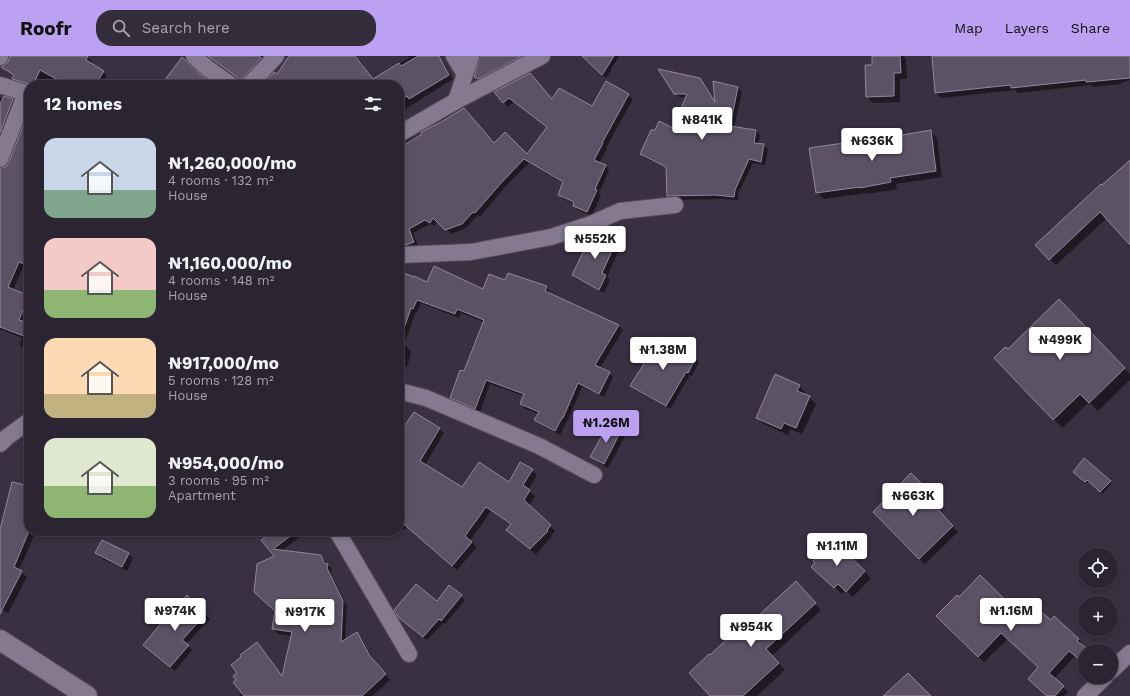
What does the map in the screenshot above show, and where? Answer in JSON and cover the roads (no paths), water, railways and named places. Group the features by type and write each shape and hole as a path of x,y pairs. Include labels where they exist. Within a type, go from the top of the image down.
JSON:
{"street":[{"path":"194,56 224,80"},
{"path":"254,80 276,56"},
{"path":"454,56 465,74"},
{"path":"456,101 471,56"},
{"path":"404,131 456,101 542,56"},
{"path":"0,85 24,93"},
{"path":"0,159 24,103"},
{"path":"404,255 471,252 551,237 591,224 620,211 675,205"},
{"path":"404,392 426,398 539,446 594,475"},
{"path":"0,444 24,425"},
{"path":"340,536 409,654"},
{"path":"0,640 87,696"},
{"path":"1118,664 1130,653"},
{"path":"1085,696 1098,684"}]}
